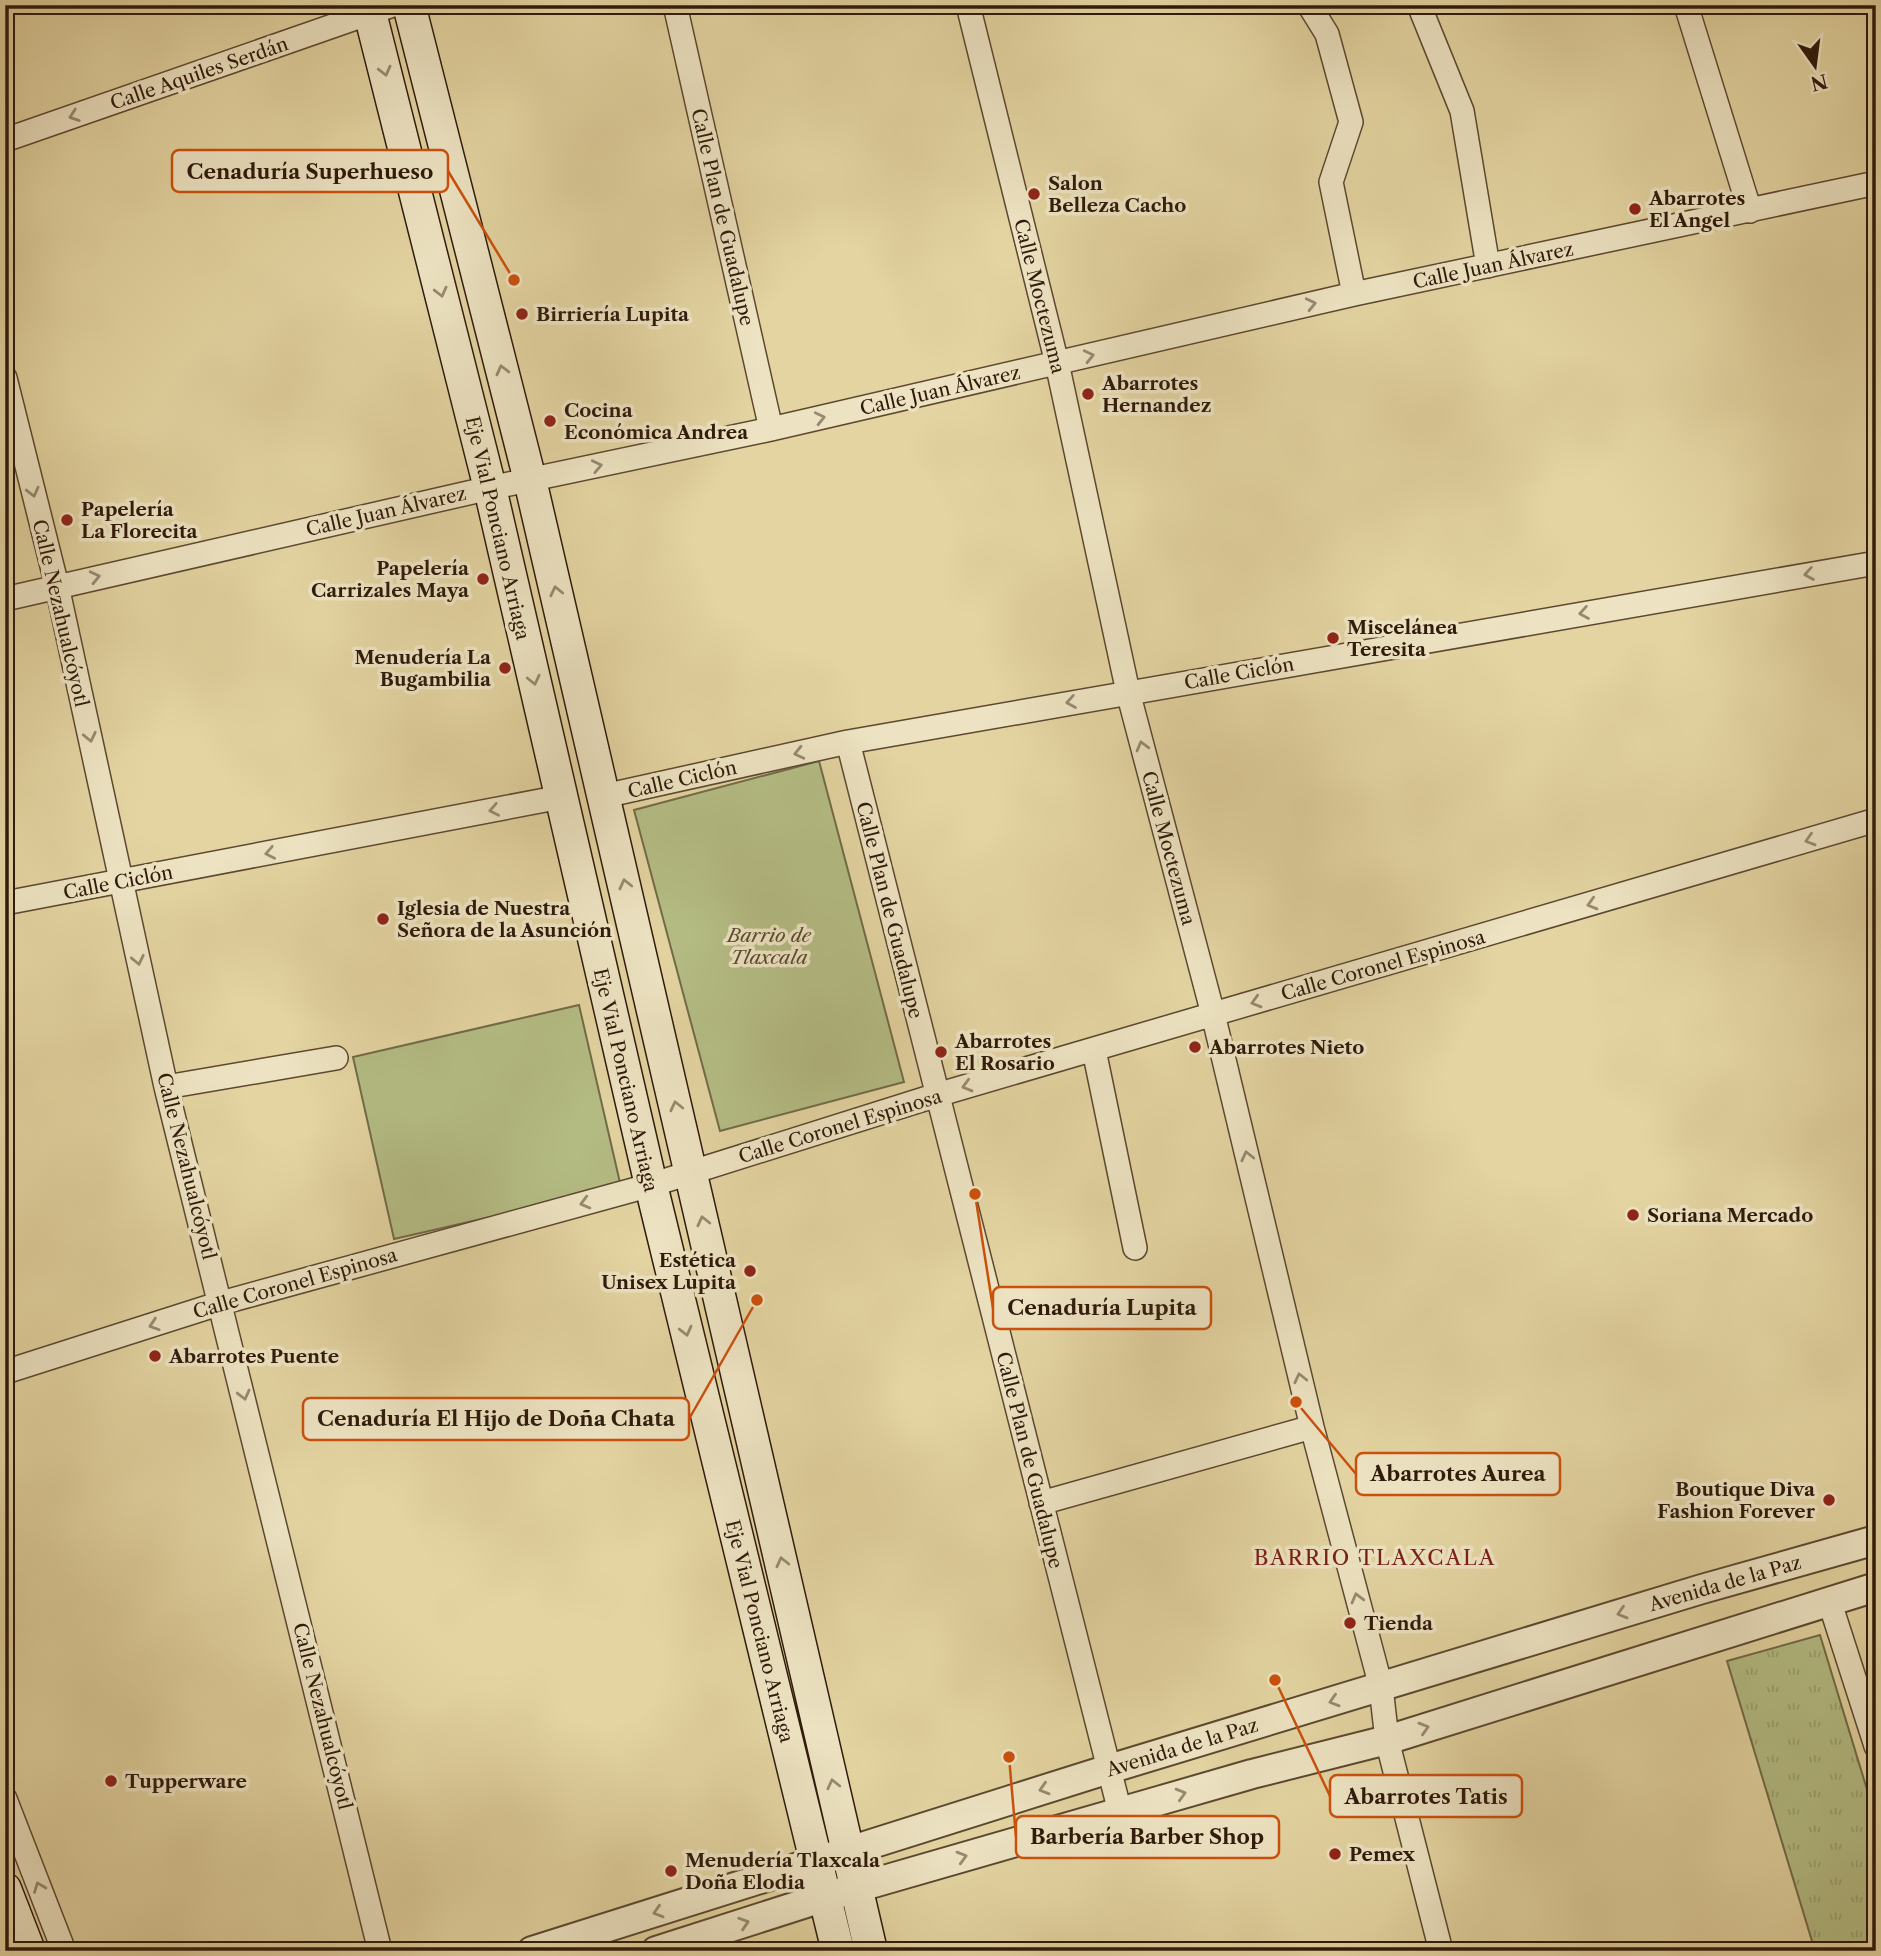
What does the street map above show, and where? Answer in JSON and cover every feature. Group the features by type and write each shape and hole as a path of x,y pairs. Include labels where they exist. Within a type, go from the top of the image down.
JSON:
{"main road":[{"name":"Eje Vial Ponciano Arriaga","path":"409,5 530,480 871,1951"},
{"name":"Eje Vial Ponciano Arriaga","path":"377,8 650,1185 838,1951"},
{"path":"5,1889 29,1951"}],"street":[{"name":"Calle Plan de Guadalupe","path":"675,5 771,429"},
{"name":"Calle Moctezuma","path":"968,5 1057,363 1128,692 1213,1014 1311,1427 1381,1687 1387,1740 1441,1951"},
{"path":"1309,5 1327,34 1351,122 1331,182 1354,294"},
{"path":"1419,5 1462,111 1489,266"},
{"path":"1686,5 1750,211"},
{"name":"Calle Aquiles Serdán","path":"5,140 377,8"},
{"name":"Calle Juan Álvarez","path":"5,599 490,488 771,429 1354,294 1876,183"},
{"name":"Calle Nezahualcóyotl","path":"5,378 57,586 166,1087 380,1951"},
{"name":"Calle Ciclón","path":"604,796 848,742 1876,563"},
{"name":"Calle Plan de Guadalupe","path":"848,742 1121,1811"},
{"name":"Calle Ciclón","path":"5,903 561,797"},
{"name":"Calle Coronel Espinosa","path":"5,1372 221,1303 650,1185 937,1095 1876,820"},
{"path":"1094,1050 1135,1248"},
{"path":"166,1087 336,1058"},
{"path":"1041,1503 1311,1427"},
{"name":"Avenida de la Paz","path":"532,1951 1109,1769 1702,1589 1876,1540"},
{"path":"656,1951 825,1897 1121,1811 1387,1740 1876,1587"},
{"path":"1829,1600 1876,1746"},
{"path":"1239,1730 1252,1774"},
{"path":"5,1799 64,1951"}],"green space":[{"name":"Barrio de Tlaxcala","path":"819,761 904,1082 720,1131 634,810"},
{"path":"579,1005 621,1187 394,1239 353,1057"},
{"path":"1820,1635 1876,1819 1876,1951 1815,1951 1727,1661"}],"place":[{"name":"Salon Belleza Cacho","path":"1034,194"},
{"name":"Abarrotes El Angel","path":"1635,209"},
{"name":"Cenaduría Superhueso","path":"514,280"},
{"name":"Birriería Lupita","path":"522,314"},
{"name":"Abarrotes Hernandez","path":"1088,394"},
{"name":"Cocina Económica Andrea","path":"550,421"},
{"name":"Papelería La Florecita","path":"67,520"},
{"name":"Papelería Carrizales Maya","path":"483,579"},
{"name":"Miscelánea Teresita","path":"1333,638"},
{"name":"Menudería La Bugambilia","path":"505,668"},
{"name":"Iglesia de Nuestra Señora de la Asunción","path":"383,919"},
{"name":"Abarrotes Nieto","path":"1195,1047"},
{"name":"Abarrotes El Rosario","path":"941,1052"},
{"name":"Cenaduría Lupita","path":"975,1194"},
{"name":"Soriana Mercado","path":"1633,1215"},
{"name":"Estética Unisex Lupita","path":"750,1271"},
{"name":"Cenaduría El Hijo de Doña Chata","path":"757,1300"},
{"name":"Abarrotes Puente","path":"155,1356"},
{"name":"Abarrotes Aurea","path":"1296,1402"},
{"name":"Boutique Diva Fashion Forever","path":"1829,1500"},
{"name":"Tienda","path":"1350,1623"},
{"name":"Abarrotes Tatis","path":"1275,1680"},
{"name":"Barbería Barber Shop","path":"1009,1757"},
{"name":"Tupperware","path":"111,1781"},
{"name":"Pemex","path":"1335,1854"},
{"name":"Menudería Tlaxcala Doña Elodia","path":"671,1871"}],"district":[{"name":"BARRIO TLAXCALA","path":"1375,1558"}]}
